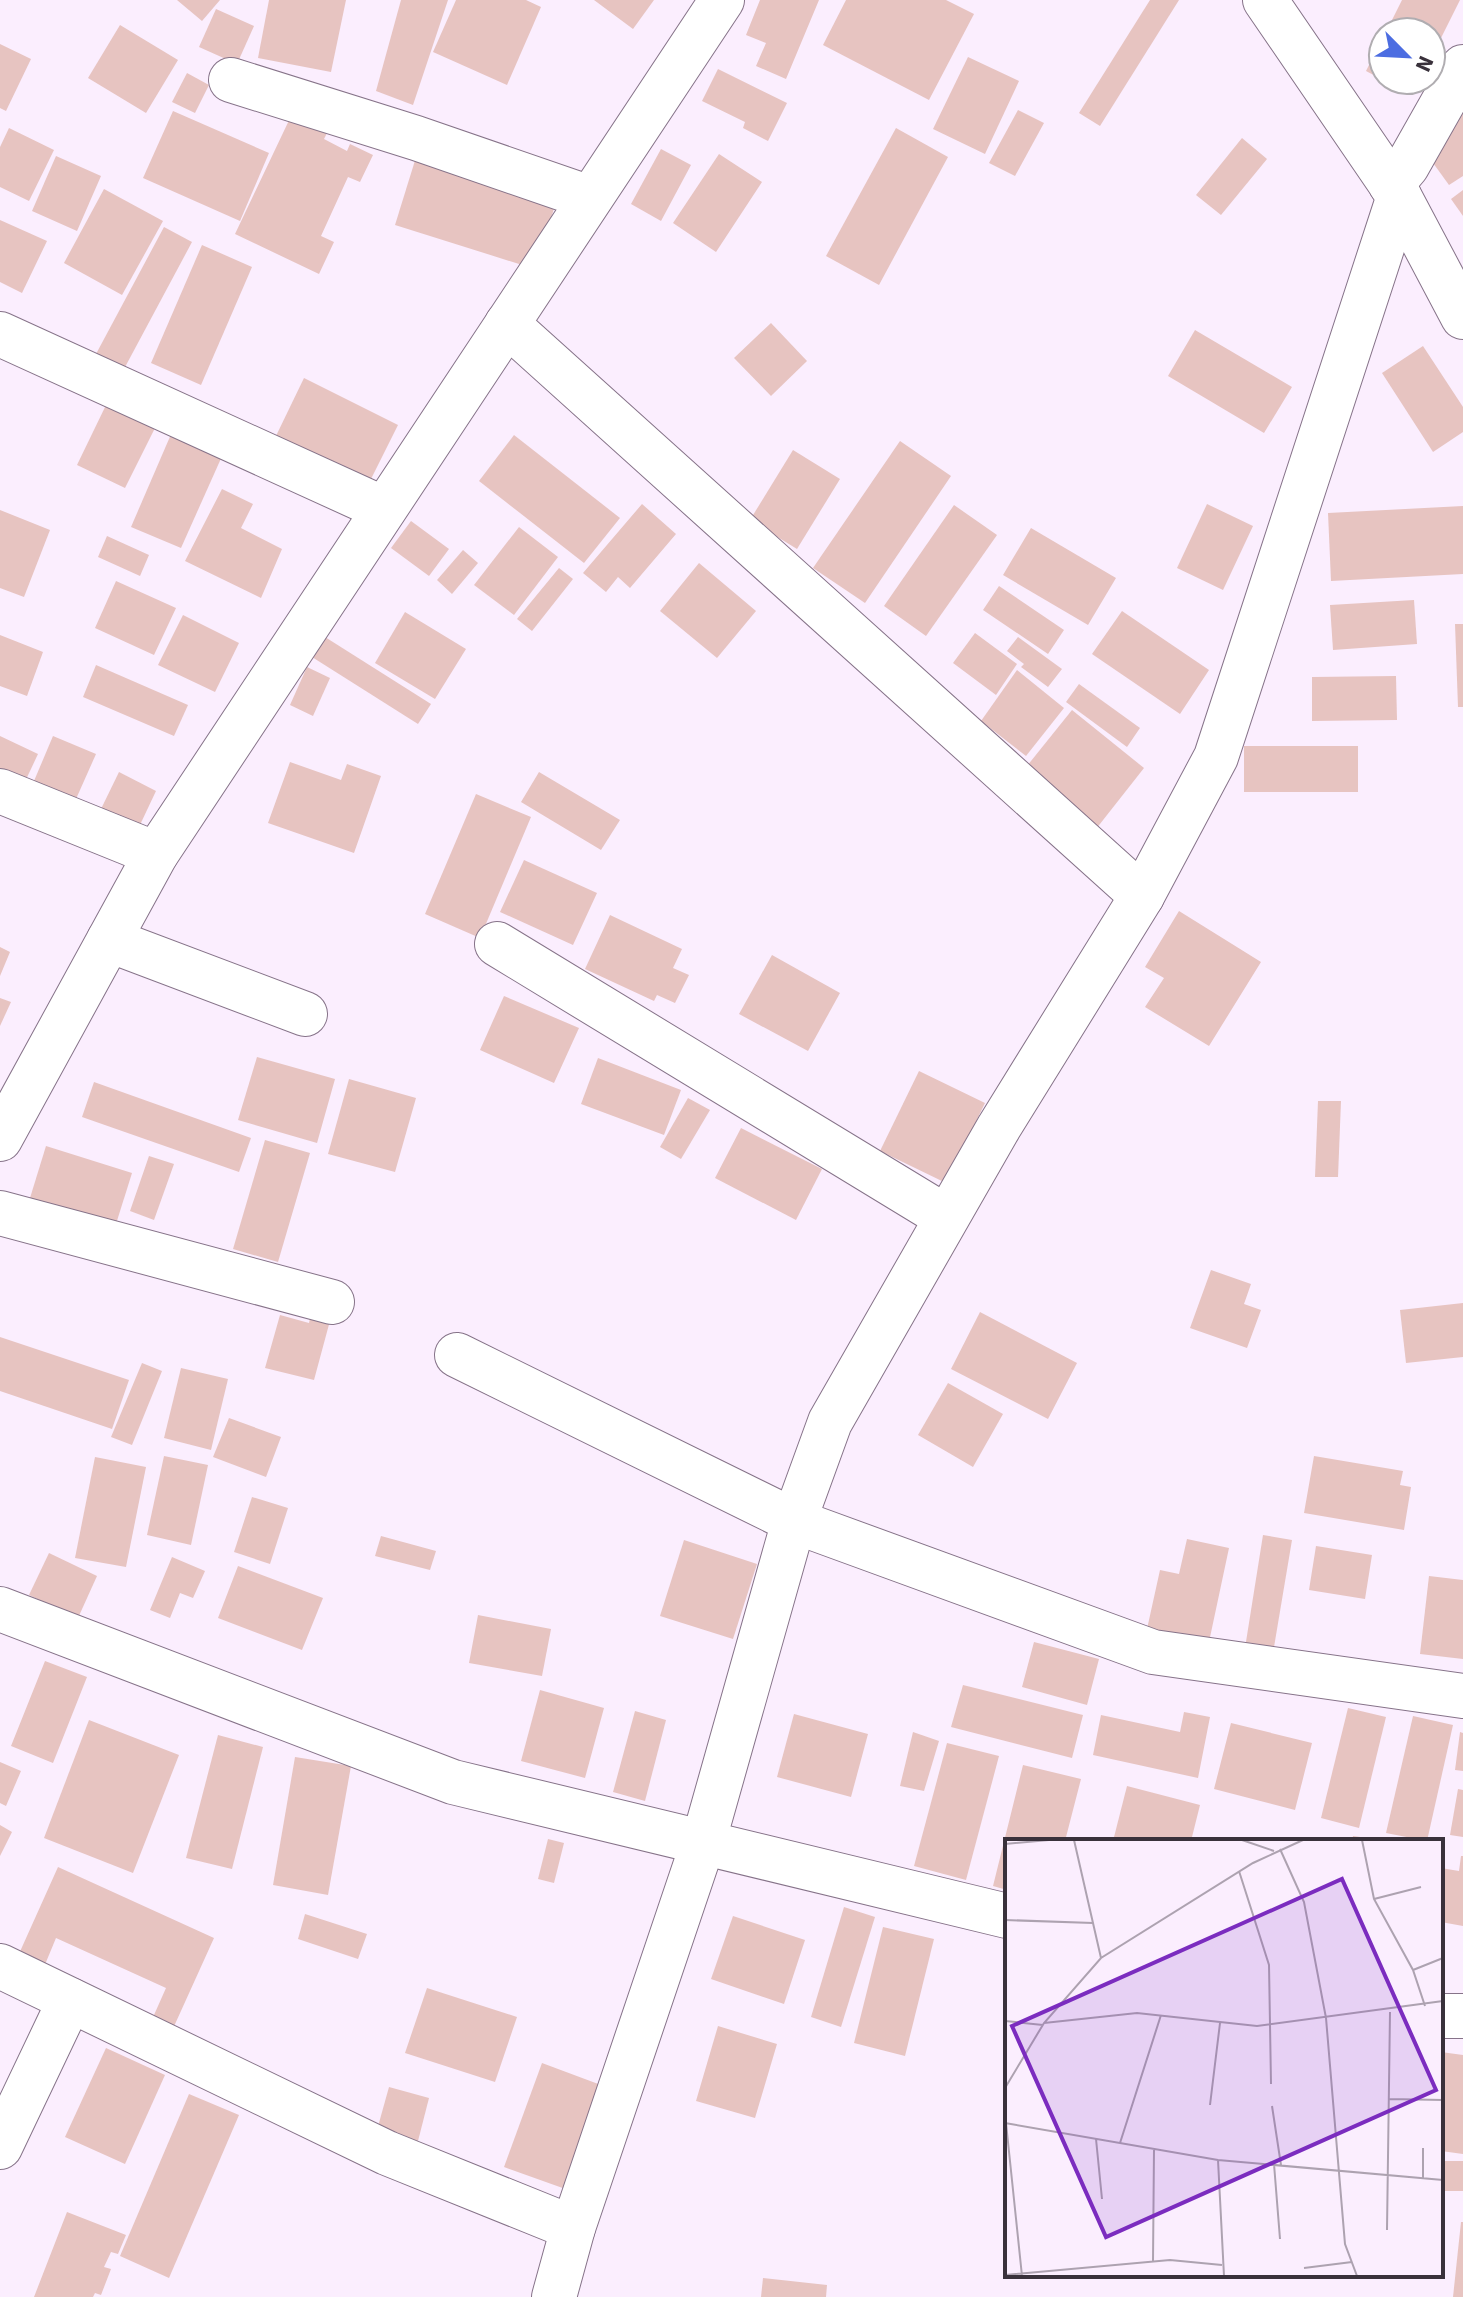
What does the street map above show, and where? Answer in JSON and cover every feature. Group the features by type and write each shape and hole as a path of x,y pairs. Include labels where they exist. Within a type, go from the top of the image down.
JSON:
{"street":[{"path":"0,1139 156,854 722,0"},
{"path":"1265,0 1395,191 1463,317"},
{"path":"554,2297 573,2228 703,1843 794,1521 830,1422 999,1127 1142,896 1216,757 1395,191 1463,67"},
{"path":"231,80 416,138 590,198"},
{"path":"507,324 1142,896"},
{"path":"0,334 384,509"},
{"path":"0,791 156,854"},
{"path":"109,940 305,1014"},
{"path":"497,944 946,1217"},
{"path":"0,1213 332,1302"},
{"path":"457,1355 794,1521 1153,1652 1463,1696"},
{"path":"0,1609 453,1782 1005,1916"},
{"path":"0,1966 387,2153 573,2228"},
{"path":"0,2147 70,2000"}],"building":[{"path":"177,0 220,0 202,21"},
{"path":"269,0 346,0 331,72 258,58"},
{"path":"401,0 448,0 413,105 376,91"},
{"path":"456,0 526,0 541,7 507,85 433,52"},
{"path":"594,0 654,0 633,29"},
{"path":"760,0 819,0 786,79 756,66 766,43 746,35"},
{"path":"846,0 946,0 974,14 929,100 823,45"},
{"path":"1150,0 1179,0 1100,126 1079,113"},
{"path":"1402,0 1460,0 1447,26 1447,16 1394,16"},
{"path":"216,9 254,26 237,64 199,47"},
{"path":"120,25 178,60 146,113 88,78"},
{"path":"0,44 31,59 6,111 0,108"},
{"path":"968,57 1019,81 985,154 933,129"},
{"path":"718,69 787,103 768,141 743,128 745,122 702,101"},
{"path":"187,73 209,85 195,113 172,102"},
{"path":"1463,103 1463,176 1449,185 1428,156"},
{"path":"1018,110 1044,123 1015,176 989,163"},
{"path":"173,111 269,153 240,221 143,178"},
{"path":"292,114 328,131 324,139 347,151 350,144 373,155 360,182 348,177 321,236 334,242 319,274 235,234"},
{"path":"9,128 54,150 29,201 0,187 0,147"},
{"path":"896,128 948,157 879,285 826,256"},
{"path":"1242,138 1267,159 1221,215 1196,195"},
{"path":"661,149 691,165 661,221 631,204"},
{"path":"417,154 557,199 535,269 395,225"},
{"path":"719,154 762,182 716,252 673,223"},
{"path":"56,156 101,176 77,231 32,211"},
{"path":"104,189 163,221 122,295 64,263"},
{"path":"1463,190 1463,216 1451,199"},
{"path":"0,220 47,241 22,293 0,282"},
{"path":"164,227 192,242 124,369 96,354"},
{"path":"202,245 252,267 201,385 151,363"},
{"path":"771,323 807,361 771,396 734,358"},
{"path":"1195,330 1292,387 1264,433 1168,376"},
{"path":"1423,346 1463,407 1463,432 1433,452 1382,373"},
{"path":"304,378 398,425 368,485 275,438"},
{"path":"107,403 156,426 125,488 77,465"},
{"path":"172,432 223,454 181,548 131,527"},
{"path":"514,435 620,518 584,563 479,481"},
{"path":"900,441 951,476 865,603 813,568"},
{"path":"793,450 840,479 797,549 750,520"},
{"path":"222,489 253,504 241,528 282,549 261,598 185,561"},
{"path":"642,504 676,534 630,588 618,577 606,592 583,573"},
{"path":"1207,504 1253,526 1223,590 1177,568"},
{"path":"954,505 997,535 926,636 884,606"},
{"path":"1463,506 1463,574 1331,581 1328,513"},
{"path":"0,510 50,530 24,597 0,588"},
{"path":"411,521 449,549 429,576 391,548"},
{"path":"519,527 558,557 514,615 474,585"},
{"path":"1031,528 1116,578 1088,625 1003,575"},
{"path":"107,536 149,555 140,576 98,557"},
{"path":"463,550 478,563 452,594 437,580"},
{"path":"699,563 756,611 717,658 660,611"},
{"path":"559,568 573,579 532,631 517,619"},
{"path":"116,581 176,608 154,655 95,628"},
{"path":"999,586 1064,630 1048,654 983,610"},
{"path":"1414,600 1417,644 1333,650 1330,605"},
{"path":"1122,611 1209,670 1180,714 1092,654"},
{"path":"405,612 466,649 435,699 375,663"},
{"path":"183,615 239,643 215,692 158,665"},
{"path":"1455,624 1463,624 1463,707 1458,707"},
{"path":"975,633 1017,664 996,695 953,663"},
{"path":"0,635 43,652 27,696 0,686"},
{"path":"325,637 431,704 418,724 312,657"},
{"path":"1018,637 1062,669 1048,687 1021,667 1024,664 1007,651"},
{"path":"96,665 188,705 174,736 83,697"},
{"path":"307,667 330,678 313,716 290,705"},
{"path":"1017,670 1064,708 1026,756 981,721"},
{"path":"1396,676 1397,720 1312,721 1312,677"},
{"path":"1079,684 1140,728 1127,747 1066,702"},
{"path":"1072,710 1144,768 1096,829 1023,771"},
{"path":"0,736 38,754 22,788 0,778"},
{"path":"53,736 96,754 76,799 34,781"},
{"path":"1244,746 1358,746 1358,792 1244,792"},
{"path":"290,762 341,780 347,764 381,776 354,853 268,823"},
{"path":"119,772 156,791 139,827 101,809"},
{"path":"539,772 620,820 601,850 521,802"},
{"path":"476,794 531,817 480,938 425,914"},
{"path":"524,860 597,893 573,945 500,912"},
{"path":"1179,911 1261,962 1209,1046 1145,1007 1164,978 1145,967"},
{"path":"610,915 682,949 673,968 689,975 675,1003 657,995 654,1001 585,969"},
{"path":"0,947 10,952 0,976"},
{"path":"772,955 840,993 808,1051 739,1014"},
{"path":"504,996 579,1028 554,1083 480,1050"},
{"path":"0,998 11,1002 0,1026"},
{"path":"257,1057 335,1079 317,1143 238,1120"},
{"path":"598,1058 681,1090 664,1135 581,1104"},
{"path":"919,1071 985,1103 946,1183 880,1151"},
{"path":"349,1079 416,1098 395,1172 328,1154"},
{"path":"94,1082 251,1138 239,1172 82,1117"},
{"path":"688,1098 710,1110 681,1159 660,1147"},
{"path":"1318,1101 1341,1101 1338,1177 1315,1177"},
{"path":"741,1128 822,1169 796,1220 715,1178"},
{"path":"265,1140 310,1153 278,1262 233,1249"},
{"path":"46,1146 132,1173 116,1224 30,1198"},
{"path":"149,1156 174,1164 154,1220 130,1211"},
{"path":"1211,1270 1251,1284 1244,1304 1261,1310 1247,1348 1190,1328"},
{"path":"1463,1303 1463,1357 1406,1363 1400,1310"},
{"path":"980,1312 1077,1363 1048,1419 951,1369"},
{"path":"311,1313 331,1317 314,1380 265,1368 280,1315 309,1323"},
{"path":"0,1337 129,1380 112,1429 0,1391"},
{"path":"142,1363 162,1371 132,1445 111,1437"},
{"path":"181,1368 228,1379 211,1450 164,1438"},
{"path":"948,1383 1003,1414 973,1467 918,1435"},
{"path":"229,1418 281,1437 266,1477 213,1457"},
{"path":"164,1456 208,1465 191,1545 147,1535"},
{"path":"1314,1456 1403,1471 1400,1485 1411,1487 1404,1530 1304,1513"},
{"path":"95,1457 146,1467 126,1567 75,1558"},
{"path":"252,1497 288,1508 270,1564 234,1552"},
{"path":"1263,1535 1292,1540 1273,1653 1245,1648"},
{"path":"381,1536 436,1551 430,1570 375,1556"},
{"path":"1187,1539 1229,1548 1209,1642 1147,1629 1160,1570 1179,1574"},
{"path":"684,1540 757,1564 733,1639 660,1616"},
{"path":"1316,1546 1372,1555 1365,1599 1309,1590"},
{"path":"49,1553 97,1576 78,1618 29,1595"},
{"path":"172,1557 205,1571 193,1598 180,1593 170,1618 150,1610"},
{"path":"238,1566 323,1598 302,1650 218,1618"},
{"path":"1429,1576 1463,1580 1463,1659 1420,1654"},
{"path":"478,1615 551,1629 542,1676 469,1663"},
{"path":"1034,1642 1099,1659 1087,1705 1022,1687"},
{"path":"45,1661 87,1677 53,1763 11,1746"},
{"path":"963,1685 1083,1715 1072,1758 951,1727"},
{"path":"540,1690 604,1708 585,1778 521,1761"},
{"path":"1348,1708 1386,1717 1359,1828 1321,1818"},
{"path":"635,1711 666,1720 645,1801 613,1792"},
{"path":"1184,1712 1210,1717 1198,1778 1093,1755 1101,1715 1180,1732"},
{"path":"794,1714 868,1734 851,1797 777,1777"},
{"path":"1413,1716 1453,1725 1427,1839 1386,1833"},
{"path":"89,1720 179,1755 133,1873 44,1838"},
{"path":"1231,1723 1312,1743 1295,1810 1214,1789"},
{"path":"913,1732 939,1741 924,1791 900,1786"},
{"path":"1460,1732 1463,1733 1463,1771 1455,1770"},
{"path":"218,1735 263,1747 232,1869 186,1858"},
{"path":"947,1743 999,1756 966,1880 914,1866"},
{"path":"295,1757 351,1766 328,1895 273,1885"},
{"path":"0,1762 21,1771 6,1806 0,1803"},
{"path":"1023,1765 1081,1779 1066,1839 1005,1839 1005,1889 993,1886"},
{"path":"1127,1786 1200,1805 1192,1839 1114,1839"},
{"path":"1458,1789 1463,1790 1463,1837 1450,1835"},
{"path":"0,1825 12,1832 0,1856"},
{"path":"548,1839 564,1843 554,1883 538,1879"},
{"path":"1463,1856 1463,1926 1443,1922 1443,1868 1459,1871"},
{"path":"58,1867 214,1938 171,2033 150,2024 166,1988 56,1938 44,1967 18,1956"},
{"path":"844,1907 875,1917 841,2027 811,2017"},
{"path":"305,1914 367,1934 358,1959 298,1939"},
{"path":"733,1916 805,1940 784,2004 711,1979"},
{"path":"883,1927 934,1939 905,2056 854,2043"},
{"path":"427,1988 517,2017 495,2082 405,2053"},
{"path":"718,2026 777,2044 755,2118 696,2101"},
{"path":"106,2048 165,2075 125,2164 65,2137"},
{"path":"1443,2052 1463,2055 1463,2154 1443,2151"},
{"path":"542,2063 609,2088 571,2191 504,2167"},
{"path":"389,2087 429,2098 418,2141 377,2130"},
{"path":"189,2094 239,2115 169,2278 120,2256"},
{"path":"1443,2161 1463,2161 1463,2191 1443,2191"},
{"path":"67,2212 126,2235 118,2254 111,2252 104,2267 111,2269 101,2295 34,2297"},
{"path":"1461,2222 1463,2297 1453,2297"},
{"path":"763,2278 827,2285 826,2297 761,2297"}]}
